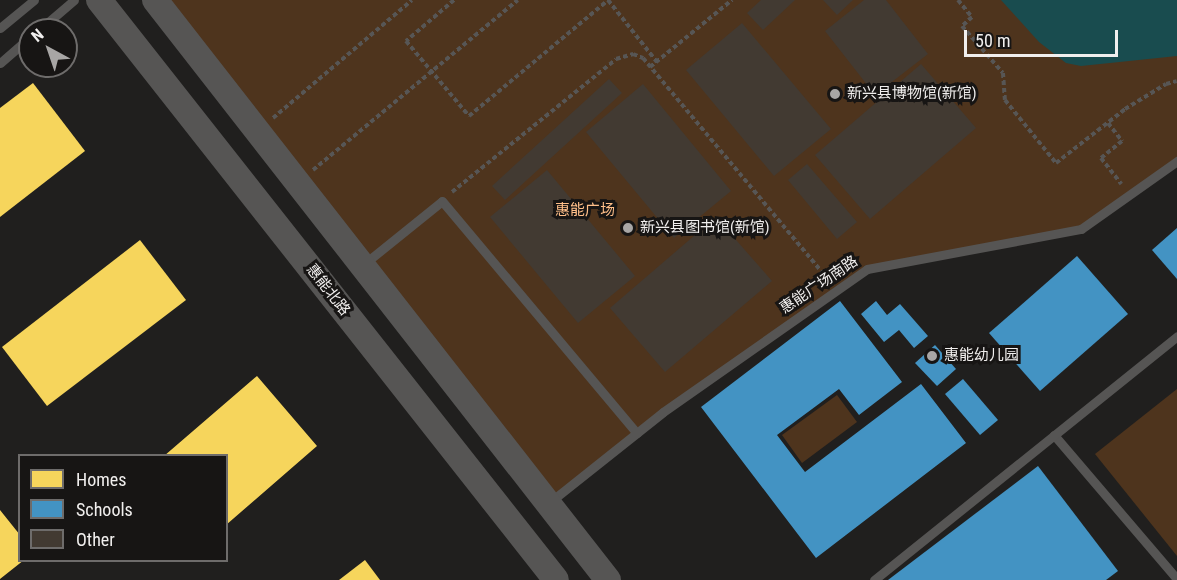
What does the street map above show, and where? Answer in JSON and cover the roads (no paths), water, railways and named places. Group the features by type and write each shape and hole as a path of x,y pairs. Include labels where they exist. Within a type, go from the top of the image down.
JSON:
{"street":[{"name":"惠能北路","path":"99,0 556,580"},
{"path":"155,0 608,580"}],"lane":[{"path":"0,28 34,0"},
{"path":"53,18 74,0"},
{"path":"0,63 18,47"},
{"name":"惠能广场南路","path":"548,504 637,433 867,269 1081,229 1177,161"},
{"path":"362,265 442,201 637,433"},
{"path":"874,580 1177,336"},
{"path":"1054,435 1177,579"}],"water":[{"path":"1001,0 1177,0 1177,56 1081,66 1066,63 1039,42"}],"place":[{"name":"新兴县博物馆(新馆)","path":"835,94"},
{"name":"新兴县图书馆(新馆)","path":"628,228"},
{"name":"惠能幼儿园","path":"932,356"}],"park label":[{"name":"惠能广场","path":"585,211"}]}
